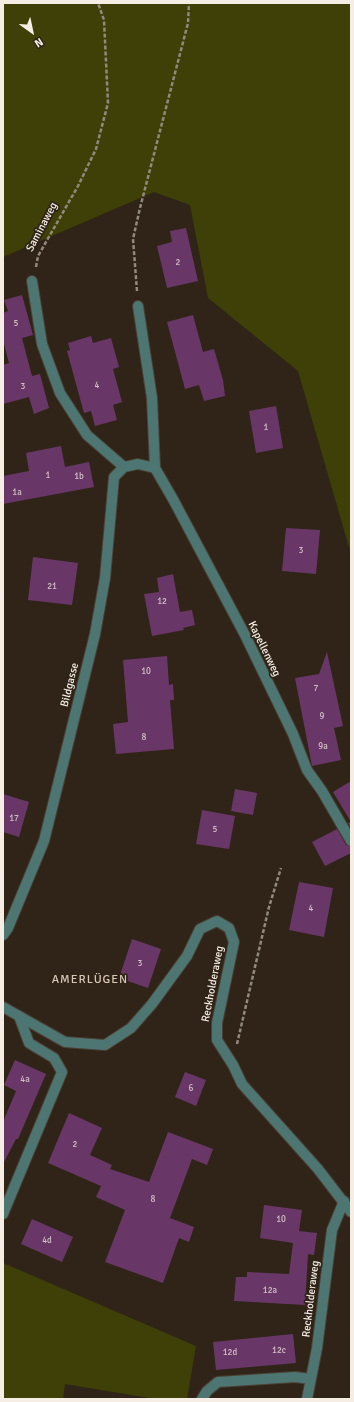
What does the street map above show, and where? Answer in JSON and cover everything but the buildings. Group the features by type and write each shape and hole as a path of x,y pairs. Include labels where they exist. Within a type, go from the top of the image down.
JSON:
{"street":[{"path":"32,281 42,344 60,393 87,435 124,467 138,464 156,468 152,398 138,306"},
{"name":"Bildgasse","path":"3,935 8,928 44,841 95,634 105,578 114,477 124,467"},
{"name":"Kapellenweg","path":"156,468 244,636 293,734 308,770 351,841"},
{"name":"Reckholderaweg","path":"3,1007 65,1042 106,1045 131,1028 152,1004 186,956 200,929 217,921 229,928 234,942 217,1023 217,1040 242,1084 318,1169 351,1212"},
{"path":"3,1214 62,1072 54,1058 29,1043 19,1016"},
{"name":"Reckholderaweg","path":"307,1399 317,1348 332,1230 344,1201"},
{"path":"202,1399 207,1391 218,1382 295,1376 311,1379"}],"path":[{"name":"Saminaweg","path":"32,281 38,256 78,186 96,149 108,103 104,20 98,3"},
{"path":"138,306 133,239 188,23 188,3"},
{"path":"232,1066 269,907 281,868"}],"shaded area":[{"path":"3,3 351,3 351,554 298,371 208,298 190,205 154,192 3,257"},
{"path":"3,1263 196,1346 187,1399 155,1399 65,1384 63,1399 3,1399"}],"district":[{"name":"AMERLÜGEN","path":"90,980"}]}
